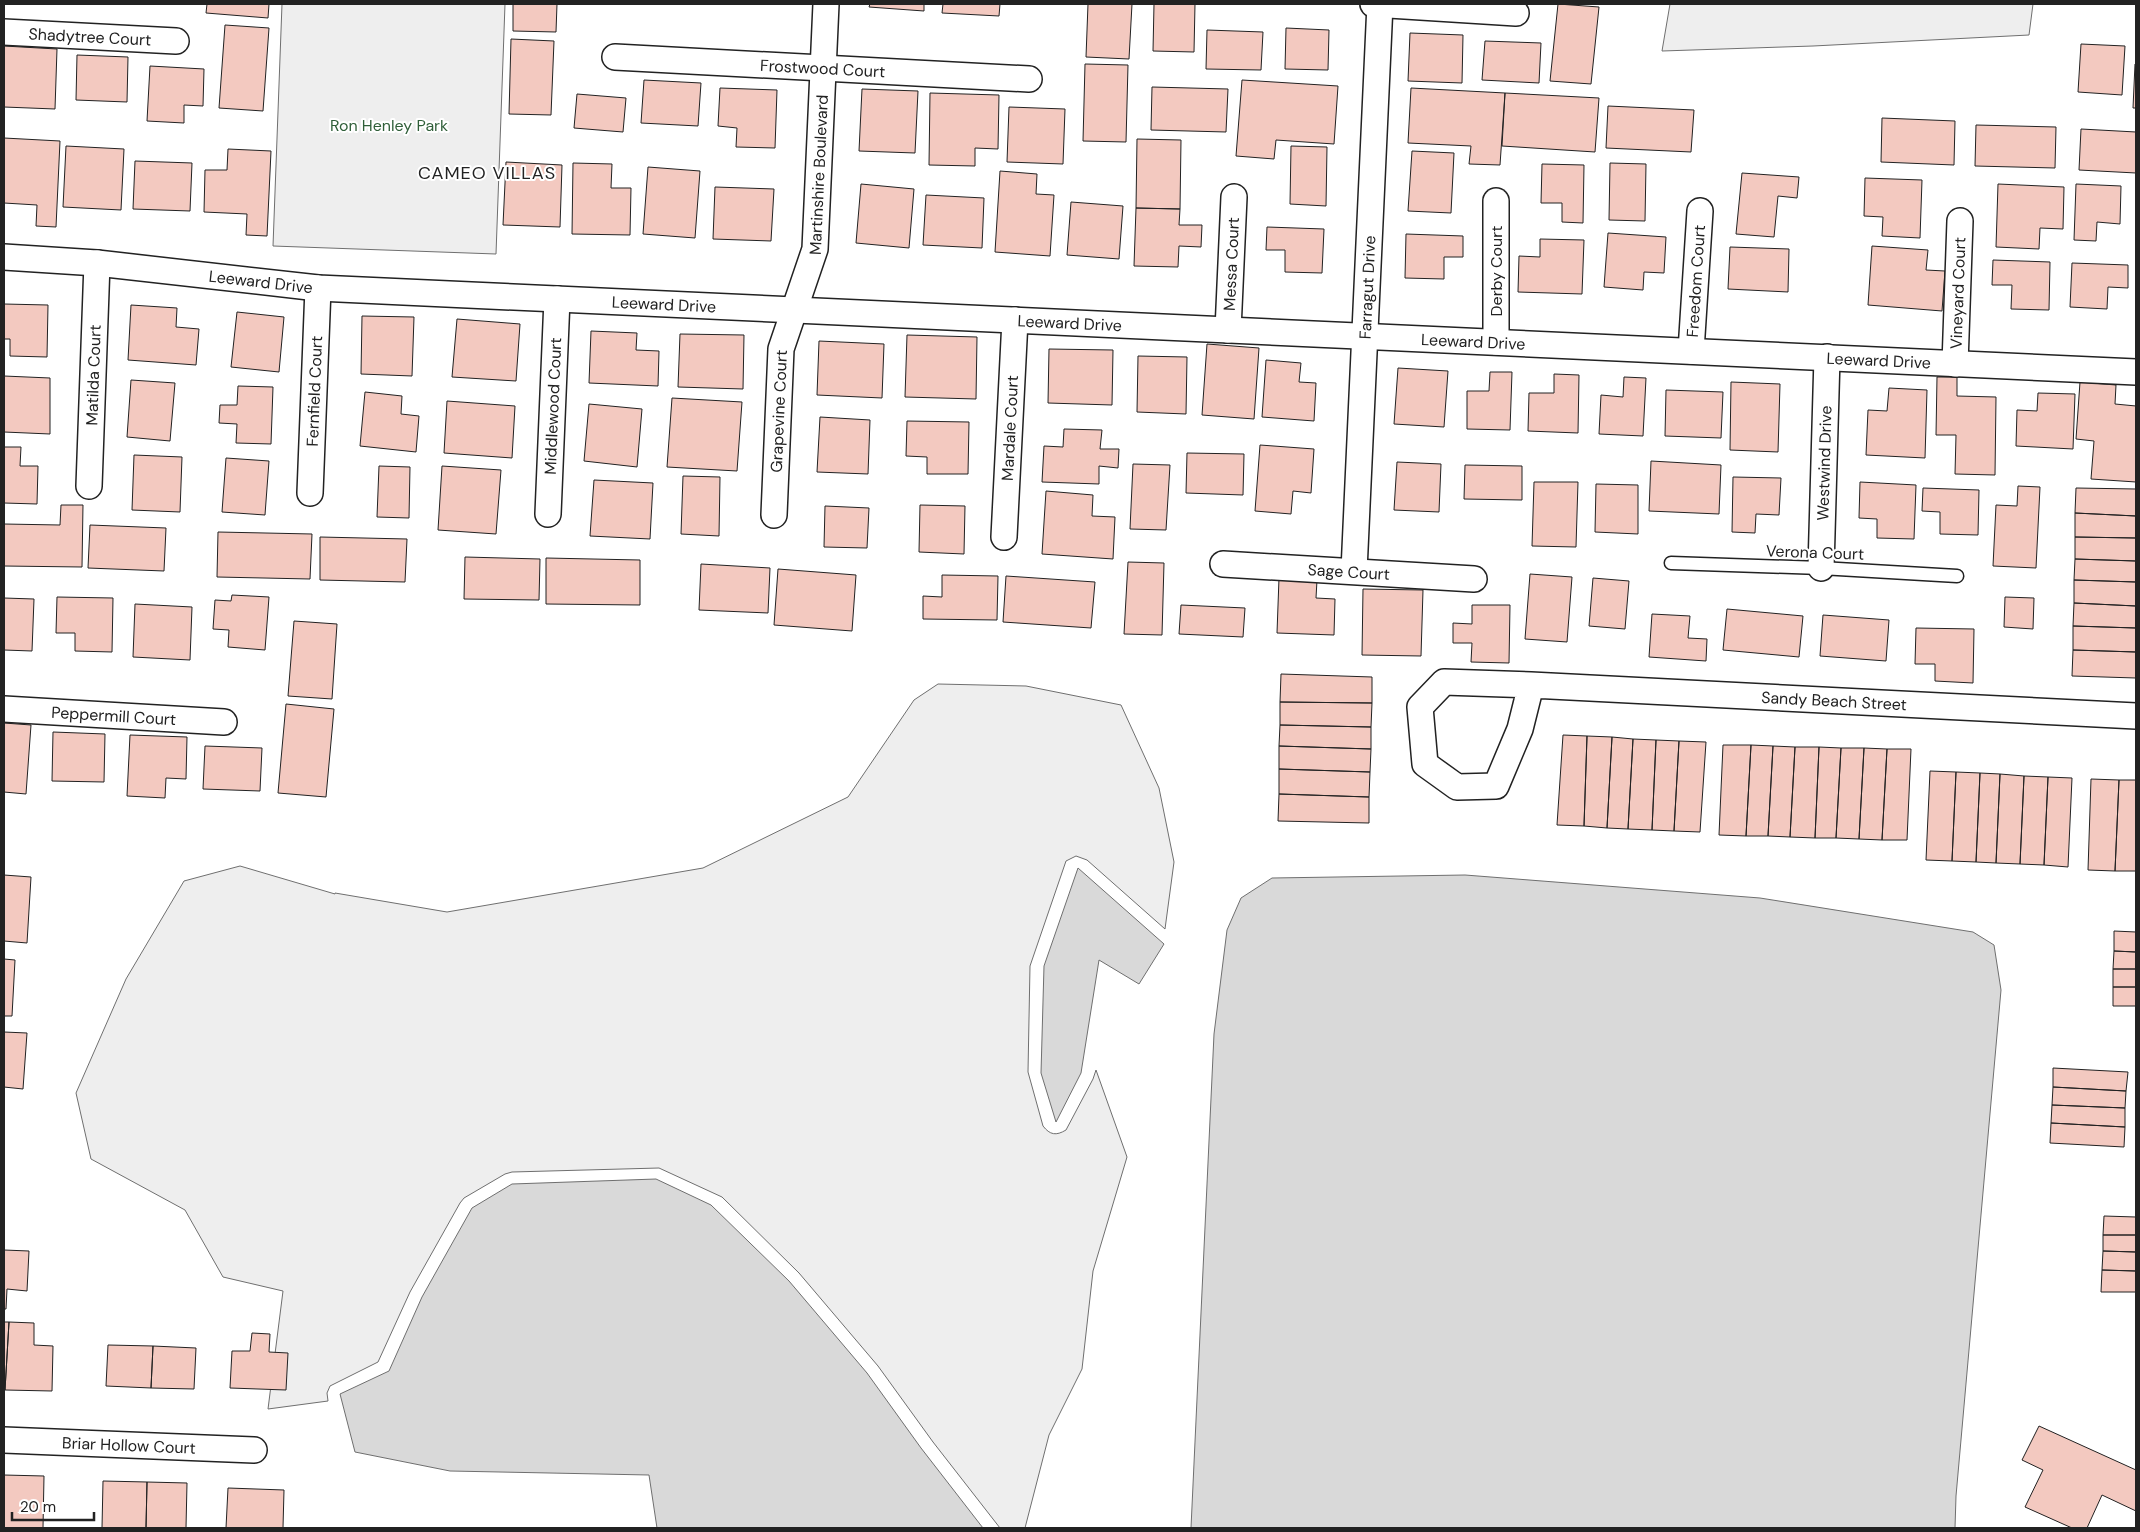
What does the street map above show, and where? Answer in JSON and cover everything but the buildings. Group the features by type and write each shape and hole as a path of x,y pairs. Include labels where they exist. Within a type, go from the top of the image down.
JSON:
{"street":[{"name":"Martinshire Boulevard","path":"795,311 815,249 826,4"},
{"path":"1372,4 1516,13"},
{"name":"Farragut Drive","path":"1354,571 1380,4"},
{"name":"Shadytree Court","path":"4,32 176,41"},
{"name":"Frostwood Court","path":"615,57 1029,79"},
{"name":"Messa Court","path":"1228,330 1234,197"},
{"name":"Derby Court","path":"1496,201 1496,342"},
{"name":"Freedom Court","path":"1691,351 1700,211"},
{"name":"Vineyard Court","path":"1955,364 1960,221"},
{"name":"Leeward Drive","path":"4,257 97,263 318,288 2136,372"},
{"name":"Matilda Court","path":"88,486 97,263"},
{"name":"Fernfield Court","path":"310,493 318,288"},
{"name":"Middlewood Court","path":"548,514 557,299"},
{"name":"Grapevine Court","path":"774,515 781,349 795,311"},
{"name":"Mardale Court","path":"1004,537 1015,320"},
{"name":"Westwind Drive","path":"1821,568 1827,358"},
{"name":"Sage Court","path":"1223,564 1474,579"},
{"name":"Sandy Beach Street","path":"1531,685 1520,729 1496,786 1457,787 1425,764 1420,707 1444,682 1531,685 2136,716"},
{"name":"Peppermill Court","path":"4,709 224,722"},
{"name":"Briar Hollow Court","path":"4,1440 254,1450"}],"lane":[{"name":"Verona Court","path":"1671,563 1821,568 1957,576"}],"green space":[{"name":"Ron Henley Park","path":"282,4 505,4 496,254 273,246"},
{"path":"1670,4 2033,4 2029,35 1813,46 1662,51"},
{"path":"938,684 1026,686 1121,705 1159,788 1174,862 1165,929 1087,860 1076,856 1066,861 1030,966 1028,1072 1043,1126 1053,1134 1066,1130 1096,1070 1127,1157 1093,1271 1082,1369 1049,1435 1025,1528 1000,1528 933,1442 878,1366 799,1273 722,1197 659,1168 512,1172 505,1174 464,1198 410,1292 378,1362 330,1386 327,1393 328,1401 268,1409 283,1291 223,1277 185,1210 91,1159 76,1093 126,979 184,881 240,866 335,894 447,912 703,868 848,797 914,700"}],"shaded area":[{"path":"1078,868 1164,944 1139,984 1099,960 1081,1073 1056,1122 1041,1073 1044,966"},
{"path":"1465,875 1760,898 1973,932 1994,945 2001,990 1956,1496 1955,1528 1191,1528 1214,1034 1227,930 1241,898 1272,878"},
{"path":"656,1179 711,1205 789,1281 867,1373 921,1448 983,1528 657,1528 649,1475 450,1471 355,1452 340,1394 389,1371 422,1297 472,1208 512,1184"}],"district":[{"name":"CAMEO VILLAS","path":"487,173"}]}
